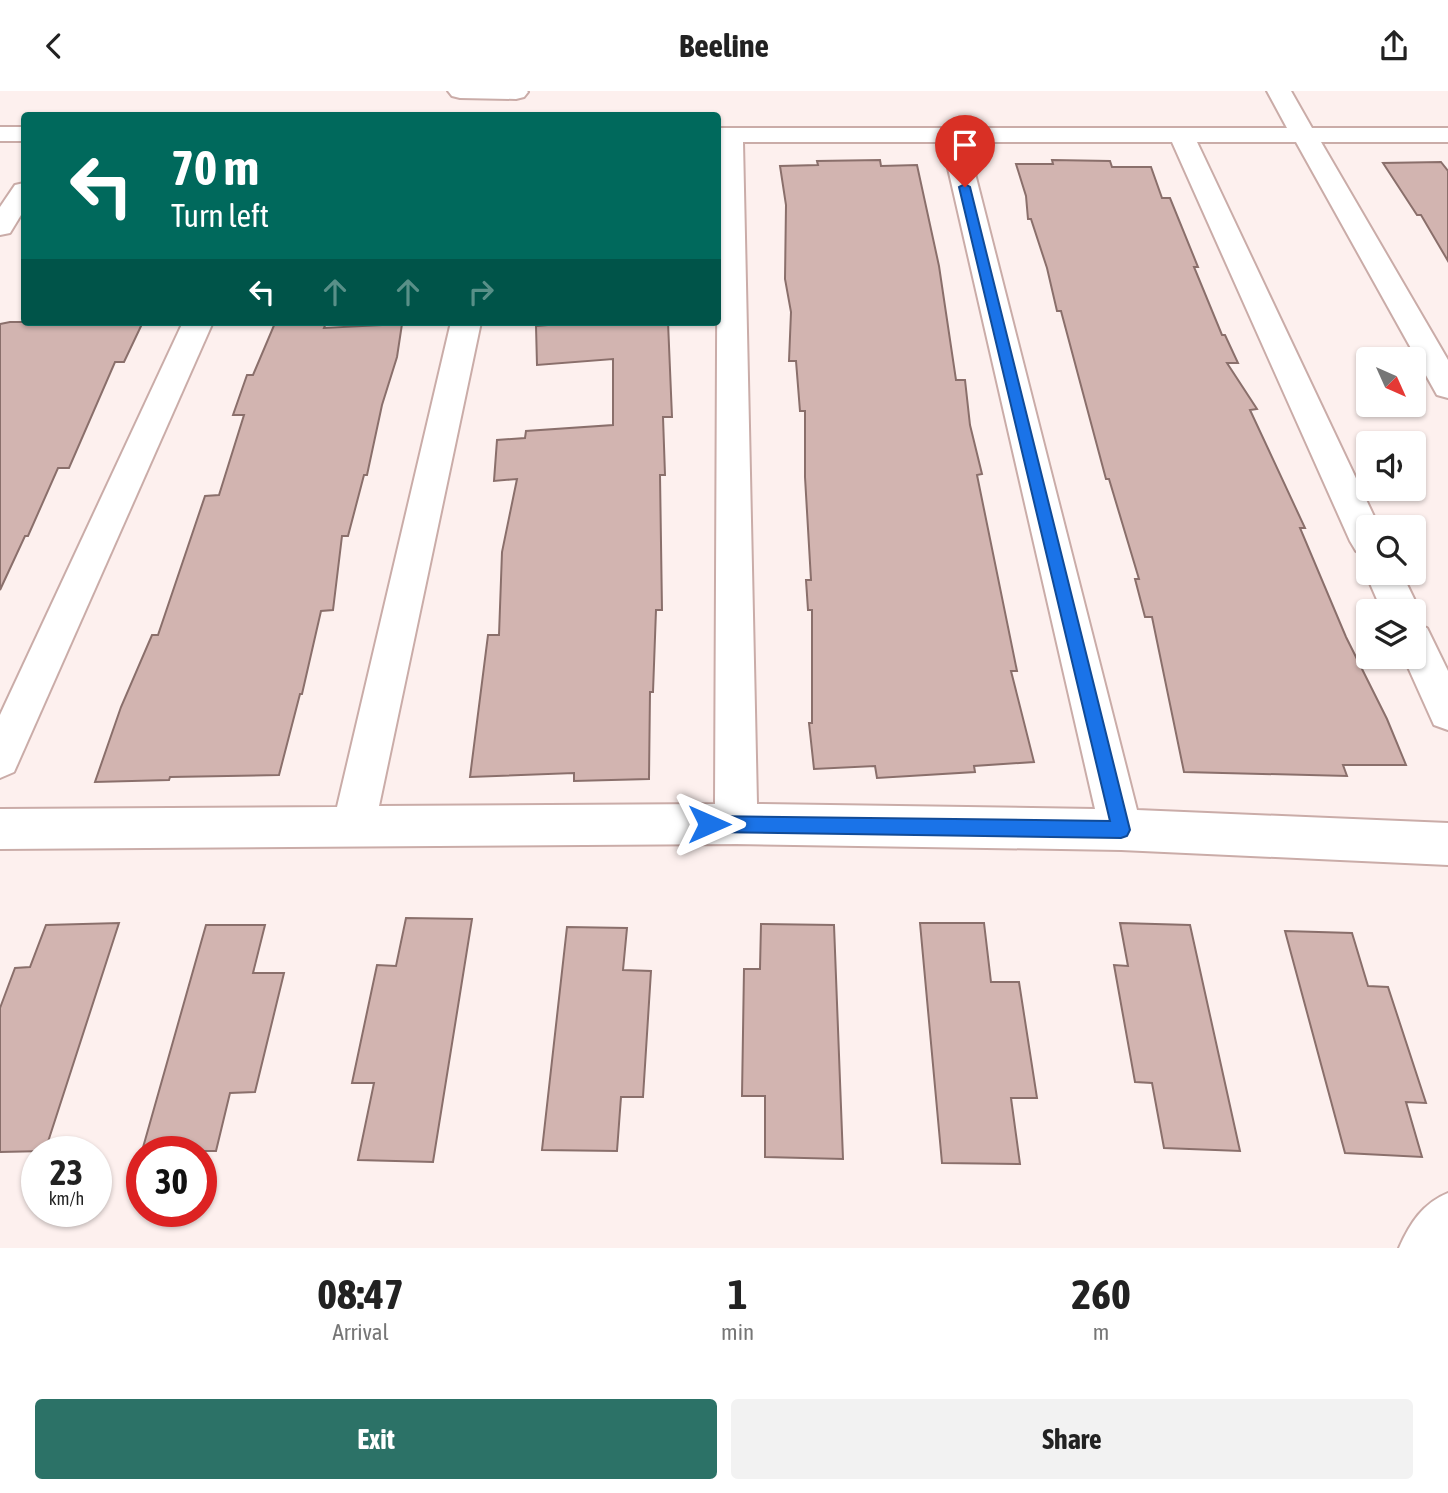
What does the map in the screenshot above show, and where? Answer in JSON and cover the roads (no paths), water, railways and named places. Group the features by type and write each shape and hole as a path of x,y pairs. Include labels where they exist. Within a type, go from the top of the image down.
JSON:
{"street":[{"path":"460,91 514,100"},
{"path":"1279,91 1448,387"},
{"path":"0,134 21,134"},
{"path":"951,134 1121,830"},
{"path":"1181,134 1356,515"},
{"path":"736,824 724,135 1448,135"},
{"path":"0,227 21,196"},
{"path":"0,759 196,326"},
{"path":"353,827 465,326"},
{"path":"1426,665 1448,713"},
{"path":"0,829 736,824 1121,830 1448,844"},
{"path":"1426,1248 1448,1219"}]}
